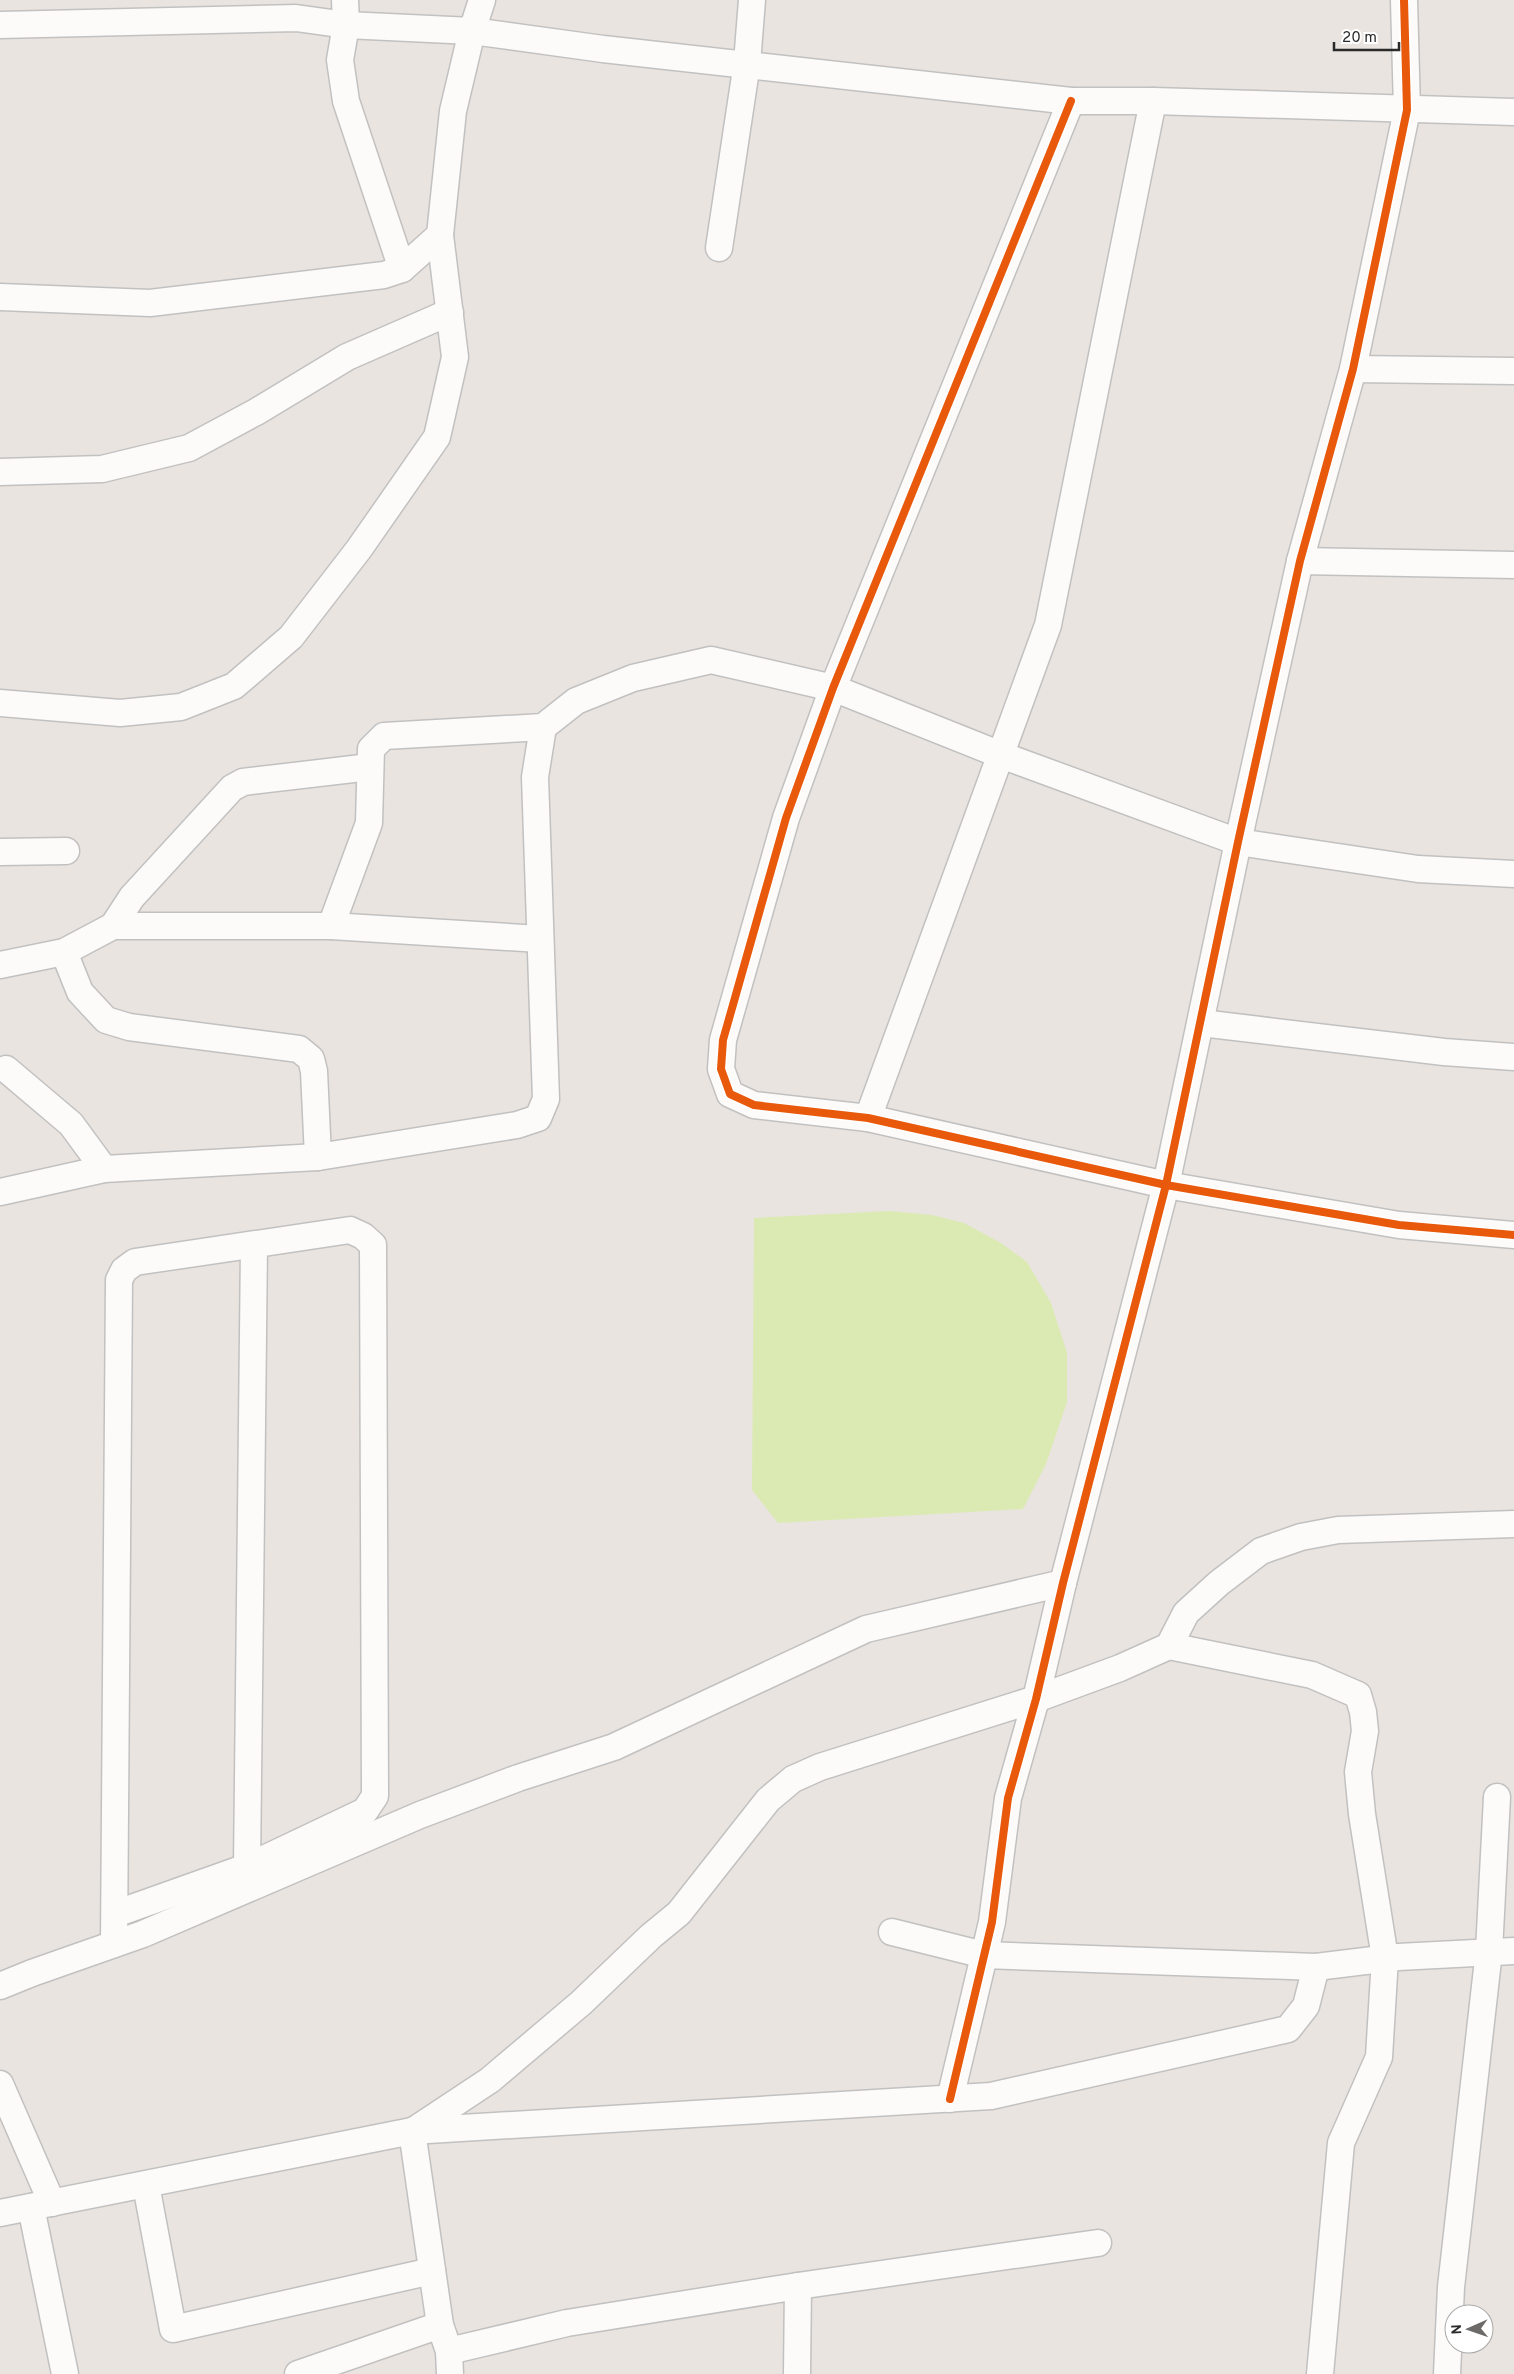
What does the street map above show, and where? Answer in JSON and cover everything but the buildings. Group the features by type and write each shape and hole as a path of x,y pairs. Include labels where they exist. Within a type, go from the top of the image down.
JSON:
{"street":[{"path":"0,704 120,713 181,707 234,686 291,637 359,549 437,437 454,357 440,235 453,112 472,31 482,0"},
{"path":"719,248 747,64 752,0"},
{"path":"950,2099 992,1922 1008,1798 1036,1699 1063,1583 1166,1185 1238,842 1300,560 1353,369 1408,110 1404,0"},
{"path":"0,25 292,9 346,12 603,49 1071,101 1153,101 1514,112"},
{"path":"346,12 340,60 346,101 402,269"},
{"path":"1071,101 833,688 786,818 723,1040 721,1069 730,1094 754,1105 868,1118 1166,1185 1399,1225 1514,1235"},
{"path":"868,1118 1048,625 1153,101"},
{"path":"0,297 150,303 384,276 402,269 440,235"},
{"path":"0,472 102,469 189,448 256,412 347,357 450,312"},
{"path":"1353,369 1514,371"},
{"path":"1300,560 1514,565"},
{"path":"331,926 369,822 370,749 384,736 543,727 576,701 633,678 711,660 833,688 1000,754 1238,842 1418,868 1514,874"},
{"path":"0,1192 104,1169 318,1157 516,1125 538,1118 546,1099 535,777 543,727"},
{"path":"113,926 132,896 232,788 243,782 370,767"},
{"path":"0,852 66,851"},
{"path":"3,968 64,952 113,926 331,926 540,939"},
{"path":"64,952 80,992 106,1020 129,1027 299,1049 311,1059 314,1071 318,1157"},
{"path":"1201,1023 1444,1052 1514,1057"},
{"path":"6,1069 71,1124 104,1169"},
{"path":"114,1944 119,1280 124,1270 135,1262 254,1246 350,1230 363,1236 373,1246 375,1796 365,1811 247,1867 115,1914"},
{"path":"247,1867 254,1246"},
{"path":"1169,1646 1186,1614 1219,1583 1261,1551 1301,1537 1338,1530 1514,1524"},
{"path":"0,1986 143,1934 429,1812 518,1778 614,1747 866,1629 1063,1583"},
{"path":"412,2131 490,2080 581,2003 651,1936 679,1913 768,1800 793,1780 820,1767 1036,1699 1120,1668 1169,1646 1312,1675 1358,1696 1363,1712 1365,1731 1358,1772 1362,1814 1385,1958 1379,2057 1341,2143 1320,2374"},
{"path":"1447,2374 1451,2287 1501,1951 1497,1797"},
{"path":"892,1932 984,1955 1316,1967 1385,1958 1501,1951"},
{"path":"0,2213 412,2131 991,2096 1288,2029 1306,2006 1316,1967"},
{"path":"0,2084 42,2205 65,2374"},
{"path":"412,2131 440,2325 449,2362 567,2323 798,2286 1098,2243"},
{"path":"146,2185 173,2329 432,2271"},
{"path":"797,2374 798,2286"},
{"path":"298,2374 335,2368 440,2325"}],"green space":[{"path":"889,1211 932,1215 964,1223 1001,1243 1027,1262 1051,1303 1067,1353 1067,1402 1046,1464 1023,1509 778,1523 752,1490 754,1218"}],"cycle path":[{"path":"950,2099 992,1922 1008,1798 1036,1699 1063,1583 1166,1185 1238,842 1300,561 1353,369 1407,110 1404,0"},
{"path":"1071,101 833,688 786,818 723,1040 721,1069 730,1094 754,1105 868,1118 1166,1185 1399,1225 1514,1235"}]}
